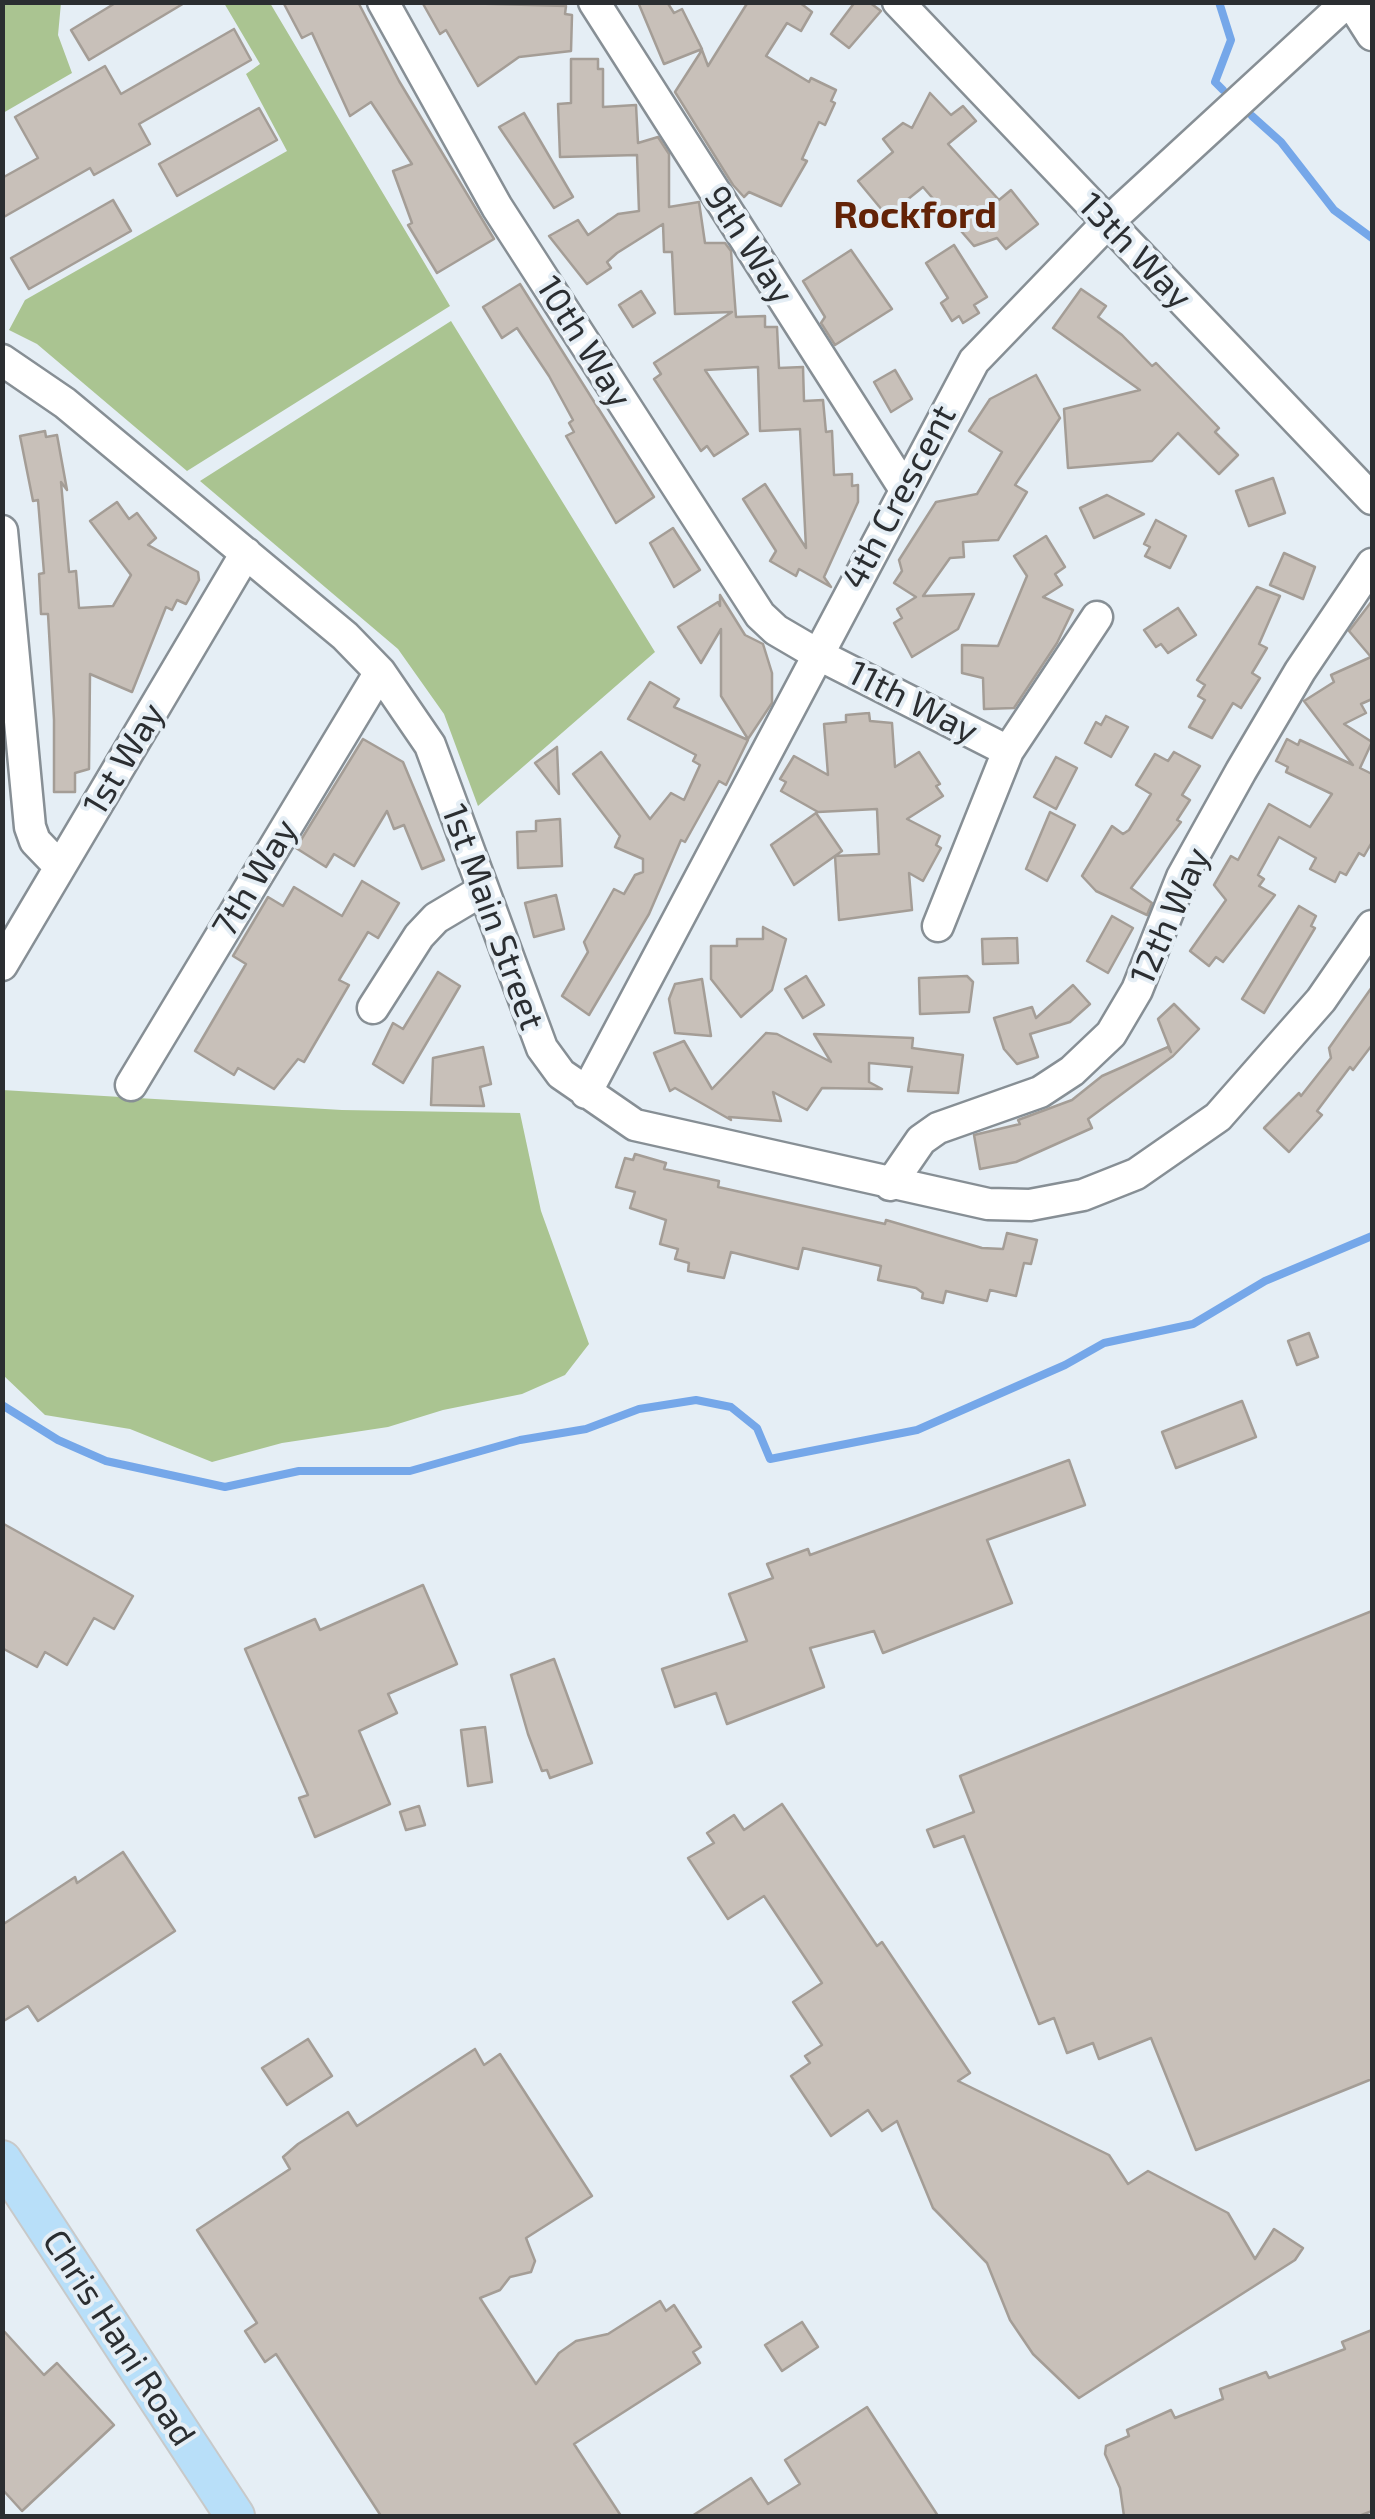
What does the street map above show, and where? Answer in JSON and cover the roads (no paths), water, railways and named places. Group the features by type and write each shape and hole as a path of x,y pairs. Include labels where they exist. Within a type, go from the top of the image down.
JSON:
{"main road":[{"name":"Chris Hani Road","path":"2,2160 235,2516"}],"street":[{"name":"10th Way","path":"383,2 498,207 742,592 776,630 817,654"},
{"name":"9th Way","path":"594,2 904,488"},
{"name":"13th Way","path":"898,2 1372,499"},
{"name":"4th Crescent","path":"586,1093 974,361 1108,222 1349,2"},
{"path":"1349,2 1372,35"},
{"name":"1st Main Street","path":"2,360 65,403 345,636 380,672 430,746 542,1048 560,1074 635,1126 988,1204 1030,1205 1082,1195 1136,1174 1176,1150 1257,1078 1321,1000 1372,926"},
{"path":"2,531 30,827 35,842 60,867"},
{"name":"1st Way","path":"2,965 246,553"},
{"name":"12th Way","path":"890,1185 922,1140 938,1128 1040,1092 1072,1071 1111,1034 1137,990 1191,862 1300,671 1372,564"},
{"name":"11th Way","path":"938,926 1008,751 1097,617"},
{"name":"11th Way","path":"817,654 1008,751"},
{"name":"7th Way","path":"131,1085 380,672"},
{"path":"373,1008 419,936 436,918 483,890"}],"waterway":[{"path":"1219,2 1231,40 1215,82 1223,90"},
{"path":"1252,116 1281,142 1334,210 1372,238"},
{"path":"2,1405 58,1440 106,1461 225,1487 299,1471 410,1471 520,1440 586,1429 639,1409 696,1400 731,1407 757,1428 770,1459 917,1430 1065,1365 1104,1343 1193,1324 1265,1281 1372,1236"}],"district":[{"name":"Rockford","path":"915,215"}]}
